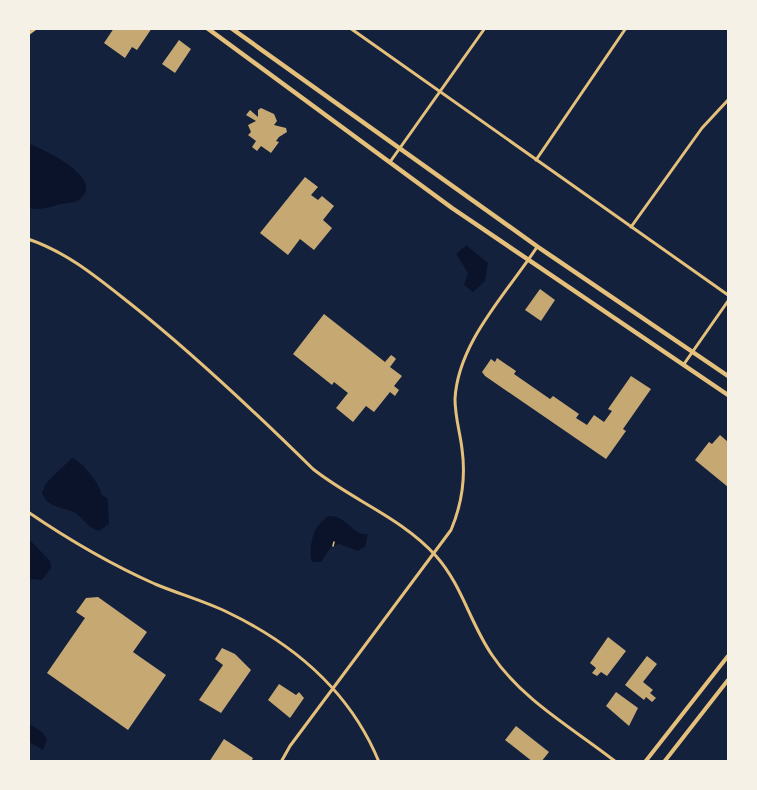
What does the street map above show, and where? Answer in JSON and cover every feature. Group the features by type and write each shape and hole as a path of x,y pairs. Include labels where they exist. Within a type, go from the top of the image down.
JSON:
{"main road":[{"path":"207,28 390,162 729,394"},
{"path":"231,28 399,150 729,376"},
{"path":"645,762 729,656"},
{"path":"664,762 729,680"}],"street":[{"path":"28,34 36,28"},
{"path":"350,28 729,295"},
{"path":"390,162 485,28"},
{"path":"536,160 626,28"},
{"path":"631,227 702,128 729,100"},
{"path":"28,239 50,247 77,262 176,339 313,469 330,482 393,520 434,553 458,586 486,645 510,677 531,697 616,762"},
{"path":"281,762 451,530 463,496 462,449 457,427 455,399 460,374 485,322 538,247"},
{"path":"684,364 729,301"},
{"path":"28,512 95,556 157,585 226,611 285,643 310,663 334,688 367,734 380,762"}],"path":[{"path":"333,546 334,542"}],"water":[{"path":"29,144 59,158 80,175 85,183 86,192 79,200 45,208 29,208"},
{"path":"466,245 488,263 485,281 473,292 464,285 468,273 456,254"},
{"path":"72,458 86,468 98,485 101,494 108,499 109,524 99,531 89,526 75,513 52,505 42,493 46,483"},
{"path":"329,516 340,519 362,534 368,534 365,547 358,551 339,544 331,547 321,562 312,562 313,536 319,524"},
{"path":"29,539 50,561 51,568 42,580 29,579"},
{"path":"28,723 43,733 47,740 43,750 29,742"}],"building":[{"path":"114,28 152,28 137,50 132,47 125,58 104,43"},
{"path":"179,40 191,49 175,73 162,64"},
{"path":"261,108 274,114 277,121 274,125 286,128 287,132 279,137 276,141 279,142 271,153 261,146 257,151 252,147 256,141 248,135 251,132 248,125 256,121 246,115 250,110 258,117 258,110"},
{"path":"305,177 318,187 311,195 318,200 322,196 334,206 323,220 332,228 314,250 300,239 288,255 260,233"},
{"path":"540,289 555,300 541,321 525,310"},
{"path":"324,314 385,362 391,355 394,357 396,359 390,367 402,376 394,386 399,390 395,396 390,392 374,412 366,406 353,422 336,408 348,393 334,382 332,385 293,354"},
{"path":"497,358 516,371 514,374 550,399 553,396 579,414 576,418 587,425 594,415 604,422 612,411 608,409 631,376 651,389 623,429 626,431 606,459 485,376 482,372 491,359 495,362"},
{"path":"720,435 728,442 728,487 695,460 709,442 712,444"},
{"path":"98,597 147,632 133,652 166,675 128,730 47,673 85,618 76,612 86,598"},
{"path":"608,637 626,651 607,676 601,672 597,676 592,673 596,668 590,663"},
{"path":"222,648 235,654 251,670 221,713 199,700 223,665 215,659"},
{"path":"647,656 657,664 643,682 653,690 650,693 656,698 652,702 646,697 644,700 625,685"},
{"path":"279,684 296,695 299,692 304,698 290,718 268,700"},
{"path":"616,692 638,708 629,726 606,706"},
{"path":"516,726 549,752 541,762 533,762 505,740"},
{"path":"224,739 253,758 251,762 209,762"}]}
